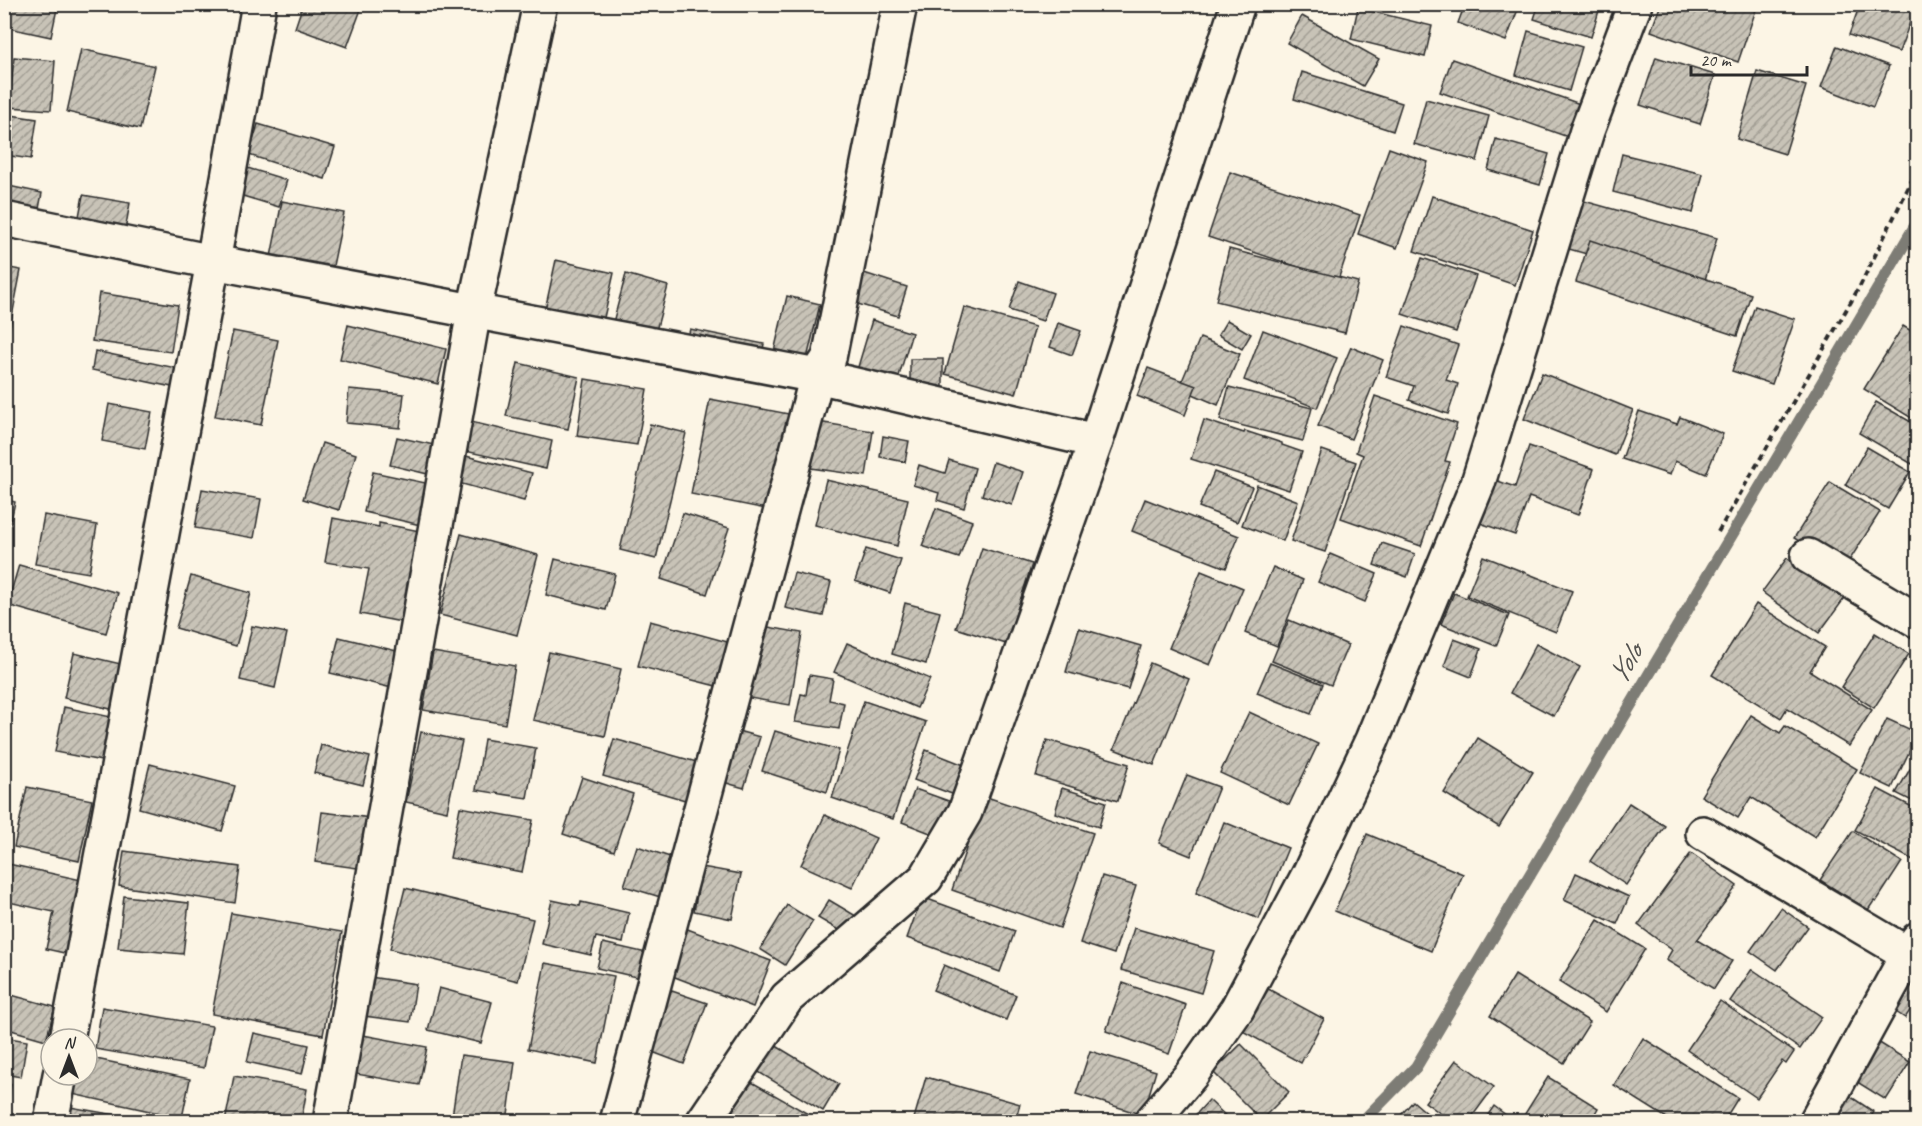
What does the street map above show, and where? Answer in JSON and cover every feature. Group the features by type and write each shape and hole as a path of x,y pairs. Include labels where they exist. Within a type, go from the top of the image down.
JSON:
{"street":[{"path":"69,1027 213,262 259,4"},
{"path":"330,1122 474,310 540,4"},
{"path":"617,1122 817,376 829,358 900,4"},
{"path":"703,1122 786,998 926,878 965,812 1096,441 1238,4"},
{"path":"1151,1122 1191,1075 1237,1008 1309,874 1372,740 1478,483 1587,131 1635,4"},
{"path":"4,219 213,262 817,376 1096,441"},
{"path":"1808,556 1917,621"},
{"path":"1703,833 1914,951 1816,1122"},
{"path":"51,1122 58,1087"}],"path":[{"path":"1718,532 1860,286 1917,168"}],"building":[{"path":"4,4 58,4 51,37 4,27"},
{"path":"303,4 363,4 347,47 295,28"},
{"path":"1465,4 1520,4 1506,41 1458,23"},
{"path":"1539,4 1601,4 1591,37 1534,19"},
{"path":"1661,4 1758,4 1738,62 1651,31"},
{"path":"1860,4 1916,6 1899,52 1849,35"},
{"path":"1358,8 1432,26 1425,57 1351,39"},
{"path":"1302,16 1379,59 1363,86 1287,43"},
{"path":"1528,31 1582,47 1569,91 1516,75"},
{"path":"1837,46 1889,66 1873,107 1821,87"},
{"path":"81,49 155,66 140,129 67,112"},
{"path":"14,57 55,61 51,110 9,107"},
{"path":"1656,57 1715,75 1700,124 1640,105"},
{"path":"1452,59 1580,104 1568,137 1440,92"},
{"path":"1757,71 1806,86 1785,154 1737,139"},
{"path":"1302,72 1402,103 1393,131 1294,99"},
{"path":"1426,99 1489,116 1477,161 1414,144"},
{"path":"4,114 37,119 31,159 4,155"},
{"path":"258,124 335,147 325,179 249,155"},
{"path":"1496,139 1549,154 1540,185 1488,170"},
{"path":"1389,148 1428,162 1397,248 1358,234"},
{"path":"1622,154 1703,174 1693,213 1613,192"},
{"path":"241,166 287,180 279,207 233,193"},
{"path":"1230,172 1360,215 1338,280 1208,237"},
{"path":"4,185 42,193 33,240 4,234"},
{"path":"83,195 130,203 120,258 73,249"},
{"path":"1432,196 1533,230 1515,285 1414,251"},
{"path":"282,201 344,213 330,280 269,267"},
{"path":"1584,201 1717,238 1703,287 1569,249"},
{"path":"1590,240 1751,294 1737,336 1576,282"},
{"path":"1229,249 1358,282 1345,333 1216,301"},
{"path":"1422,258 1476,276 1456,332 1402,314"},
{"path":"556,260 614,273 599,340 541,328"},
{"path":"4,267 21,270 9,332 4,331"},
{"path":"861,272 907,287 898,316 851,302"},
{"path":"626,274 668,286 653,342 611,330"},
{"path":"1019,281 1053,293 1043,321 1009,310"},
{"path":"99,293 178,305 171,352 92,341"},
{"path":"787,296 820,304 806,363 773,356"},
{"path":"1755,306 1795,319 1772,384 1732,371"},
{"path":"964,307 1035,327 1016,394 945,374"},
{"path":"872,320 912,333 892,399 852,387"},
{"path":"1227,320 1251,334 1242,349 1218,335"},
{"path":"1058,323 1081,331 1072,355 1050,347"},
{"path":"348,325 446,349 438,384 340,359"},
{"path":"1404,326 1458,345 1446,380 1458,384 1448,414 1409,400 1414,386 1386,377"},
{"path":"1903,326 1918,335 1918,422 1864,389"},
{"path":"690,329 764,344 757,377 682,362"},
{"path":"1263,330 1337,358 1317,408 1244,380"},
{"path":"233,331 278,340 261,425 215,416"},
{"path":"1200,338 1240,354 1218,405 1179,388"},
{"path":"1351,347 1383,360 1351,439 1318,426"},
{"path":"95,351 176,368 172,387 92,370"},
{"path":"910,359 943,359 943,411 910,410"},
{"path":"518,363 579,377 568,429 506,416"},
{"path":"1148,368 1196,386 1185,415 1137,396"},
{"path":"1542,373 1633,410 1615,455 1524,419"},
{"path":"585,379 647,389 637,445 577,436"},
{"path":"1229,387 1312,408 1303,441 1220,420"},
{"path":"349,389 404,394 400,428 346,423"},
{"path":"1375,396 1457,424 1445,461 1450,462 1421,546 1341,518 1363,455 1356,452"},
{"path":"710,399 794,415 776,511 691,494"},
{"path":"1876,402 1918,426 1918,455 1912,464 1859,433"},
{"path":"109,404 152,412 145,449 102,441"},
{"path":"1639,411 1677,424 1680,417 1723,434 1706,474 1675,461 1670,475 1622,459"},
{"path":"1204,420 1282,443 1282,445 1302,452 1289,490 1191,459"},
{"path":"471,422 552,441 546,469 465,451"},
{"path":"818,422 873,431 866,476 811,468"},
{"path":"650,424 686,433 656,559 620,550"},
{"path":"883,436 909,441 905,462 880,457"},
{"path":"397,437 439,446 432,475 390,465"},
{"path":"322,443 356,454 339,510 303,499"},
{"path":"1529,446 1594,469 1578,515 1529,497 1515,535 1480,523 1495,480 1515,487"},
{"path":"1867,447 1910,472 1888,509 1845,485"},
{"path":"1322,450 1356,462 1325,552 1291,541"},
{"path":"462,455 532,473 524,501 455,482"},
{"path":"949,460 975,468 964,508 937,500 939,493 913,485 919,465 945,473"},
{"path":"993,462 1023,472 1012,505 982,495"},
{"path":"373,472 435,485 425,526 364,512"},
{"path":"1214,472 1252,487 1237,522 1199,507"},
{"path":"826,480 908,499 897,546 815,525"},
{"path":"1830,482 1880,512 1844,569 1794,538"},
{"path":"1257,485 1298,501 1283,541 1242,525"},
{"path":"202,489 261,499 254,538 195,528"},
{"path":"4,499 15,502 4,551"},
{"path":"1145,499 1239,536 1226,568 1132,531"},
{"path":"936,508 972,521 959,558 922,546"},
{"path":"683,513 729,528 707,594 661,579"},
{"path":"44,515 97,525 89,573 35,564"},
{"path":"333,518 379,527 379,523 425,532 407,623 360,614 369,569 325,562"},
{"path":"461,534 538,555 517,635 440,615"},
{"path":"1382,543 1415,554 1407,577 1374,565"},
{"path":"982,548 1032,564 1006,644 956,628"},
{"path":"866,549 901,560 890,593 855,581"},
{"path":"1330,554 1377,574 1365,602 1318,582"},
{"path":"1483,556 1572,591 1556,632 1467,596"},
{"path":"1787,558 1844,599 1819,633 1762,592"},
{"path":"555,559 615,574 606,610 546,595"},
{"path":"19,565 118,593 106,633 7,605"},
{"path":"1273,567 1303,580 1277,646 1245,633"},
{"path":"1201,571 1243,588 1210,665 1169,648"},
{"path":"794,573 831,582 823,616 785,608"},
{"path":"191,576 251,593 236,646 176,628"},
{"path":"1454,593 1509,615 1496,646 1441,624"},
{"path":"905,603 940,612 926,664 892,654"},
{"path":"1756,604 1825,647 1810,671 1872,710 1849,746 1787,708 1781,718 1712,675"},
{"path":"1289,620 1348,645 1331,685 1272,661"},
{"path":"650,621 735,644 724,688 638,666"},
{"path":"757,625 802,633 790,705 744,697"},
{"path":"252,626 287,633 275,688 240,680"},
{"path":"1079,628 1141,646 1128,689 1066,672"},
{"path":"1875,633 1909,654 1874,708 1841,687"},
{"path":"339,637 401,652 392,688 330,673"},
{"path":"1454,639 1481,649 1471,677 1444,666"},
{"path":"847,643 930,679 917,708 834,672"},
{"path":"1536,644 1580,667 1554,716 1510,693"},
{"path":"433,652 515,666 505,724 423,710"},
{"path":"549,652 621,669 605,736 533,720"},
{"path":"74,653 125,665 115,710 64,698"},
{"path":"1150,663 1189,679 1154,765 1114,749"},
{"path":"1270,663 1323,684 1311,714 1257,693"},
{"path":"809,675 833,679 829,700 844,703 839,729 795,722 801,694 806,695"},
{"path":"864,701 926,722 893,819 832,798"},
{"path":"64,707 111,717 102,761 55,752"},
{"path":"1249,712 1318,744 1289,805 1220,773"},
{"path":"1751,715 1780,733 1785,726 1857,769 1815,837 1751,797 1738,818 1701,796"},
{"path":"1887,719 1918,733 1892,788 1860,773"},
{"path":"738,731 760,737 744,788 723,782"},
{"path":"775,731 839,750 827,792 762,771"},
{"path":"421,732 462,741 447,811 406,802"},
{"path":"1478,738 1533,772 1499,827 1444,793"},
{"path":"484,739 536,748 527,798 476,790"},
{"path":"614,739 704,764 692,802 603,776"},
{"path":"1047,740 1129,764 1118,801 1036,776"},
{"path":"321,745 370,757 363,785 314,773"},
{"path":"926,750 964,765 952,794 914,780"},
{"path":"150,764 235,786 222,831 139,808"},
{"path":"1910,769 1918,773 1918,804 1896,793"},
{"path":"1187,775 1219,787 1191,856 1159,843"},
{"path":"582,777 633,794 614,851 563,834"},
{"path":"27,787 92,800 79,861 14,847"},
{"path":"1062,788 1106,802 1099,827 1055,813"},
{"path":"915,789 957,804 943,838 902,822"},
{"path":"1878,789 1918,810 1917,862 1855,830"},
{"path":"984,796 1093,833 1060,928 952,890"},
{"path":"1629,803 1665,826 1626,885 1590,861"},
{"path":"460,807 533,820 522,872 450,858"},
{"path":"322,812 371,818 364,869 315,862"},
{"path":"825,815 876,838 852,888 801,865"},
{"path":"1224,822 1288,848 1259,919 1196,893"},
{"path":"1853,831 1902,862 1876,902 1874,901 1868,910 1820,880"},
{"path":"1367,834 1463,874 1431,951 1335,911"},
{"path":"637,846 679,860 667,899 624,886"},
{"path":"124,851 240,867 235,903 119,886"},
{"path":"1691,853 1737,886 1697,940 1732,961 1714,989 1666,960 1672,950 1638,925"},
{"path":"4,863 86,881 69,954 46,949 54,912 4,901"},
{"path":"702,867 741,874 732,919 694,911"},
{"path":"1576,873 1629,897 1617,924 1564,900"},
{"path":"1102,876 1136,886 1114,954 1080,943"},
{"path":"405,888 533,919 518,981 390,949"},
{"path":"124,896 189,903 183,954 118,948"},
{"path":"922,897 1015,931 1000,972 907,938"},
{"path":"552,900 580,906 581,902 629,913 623,943 596,937 591,955 542,944"},
{"path":"829,900 861,919 850,937 818,918"},
{"path":"787,905 813,921 785,965 760,949"},
{"path":"1781,908 1808,927 1777,970 1750,951"},
{"path":"231,913 342,932 323,1035 212,1014"},
{"path":"1598,920 1645,949 1606,1012 1559,982"},
{"path":"685,928 771,961 753,1007 667,974"},
{"path":"1134,928 1214,951 1201,993 1121,970"},
{"path":"603,943 651,954 645,979 597,968"},
{"path":"545,963 614,976 597,1063 528,1049"},
{"path":"944,965 1016,995 1006,1020 933,990"},
{"path":"1918,968 1918,999 1905,1018 1878,1000"},
{"path":"1752,969 1822,1017 1800,1049 1730,1001"},
{"path":"1515,975 1590,1022 1564,1063 1490,1016"},
{"path":"370,977 416,984 410,1022 364,1016"},
{"path":"1123,983 1186,1005 1169,1054 1106,1031"},
{"path":"1261,985 1324,1019 1301,1063 1237,1028"},
{"path":"439,988 492,1002 481,1043 428,1030"},
{"path":"669,990 707,1003 684,1064 647,1050"},
{"path":"4,993 55,1007 50,1027 39,1027 39,1038 4,1028"},
{"path":"1720,1001 1794,1052 1786,1064 1782,1061 1757,1098 1687,1050"},
{"path":"102,1007 212,1026 204,1068 99,1050 99,1027"},
{"path":"1862,1032 1910,1062 1886,1100 1838,1070"},
{"path":"254,1033 309,1045 302,1074 247,1062"},
{"path":"363,1035 427,1047 419,1085 356,1074"},
{"path":"4,1037 27,1041 21,1077 4,1074"},
{"path":"1643,1038 1738,1098 1723,1122 1673,1122 1614,1085"},
{"path":"768,1041 839,1084 823,1111 752,1068"},
{"path":"1241,1044 1289,1092 1261,1120 1213,1072"},
{"path":"1090,1051 1156,1071 1143,1115 1076,1094"},
{"path":"461,1055 515,1062 507,1122 482,1122 452,1117"},
{"path":"99,1060 190,1079 182,1118 72,1094 73,1087 99,1087"},
{"path":"1456,1060 1494,1087 1468,1122 1452,1122 1425,1102"},
{"path":"234,1076 307,1089 301,1122 225,1122"},
{"path":"926,1077 1020,1104 1015,1122 913,1122"},
{"path":"1548,1077 1598,1108 1590,1122 1521,1120"},
{"path":"748,1080 810,1115 807,1122 724,1122"},
{"path":"4,1083 11,1084 6,1122 4,1122"},
{"path":"1833,1085 1874,1112 1868,1122 1811,1122"},
{"path":"1209,1100 1232,1122 1189,1122"},
{"path":"1413,1101 1437,1122 1395,1122"},
{"path":"1494,1106 1515,1122 1483,1122"},
{"path":"70,1107 155,1122 67,1122"}],"waterway":[{"name":"Yolo","path":"1362,1122 1416,1067 1918,221"}]}
